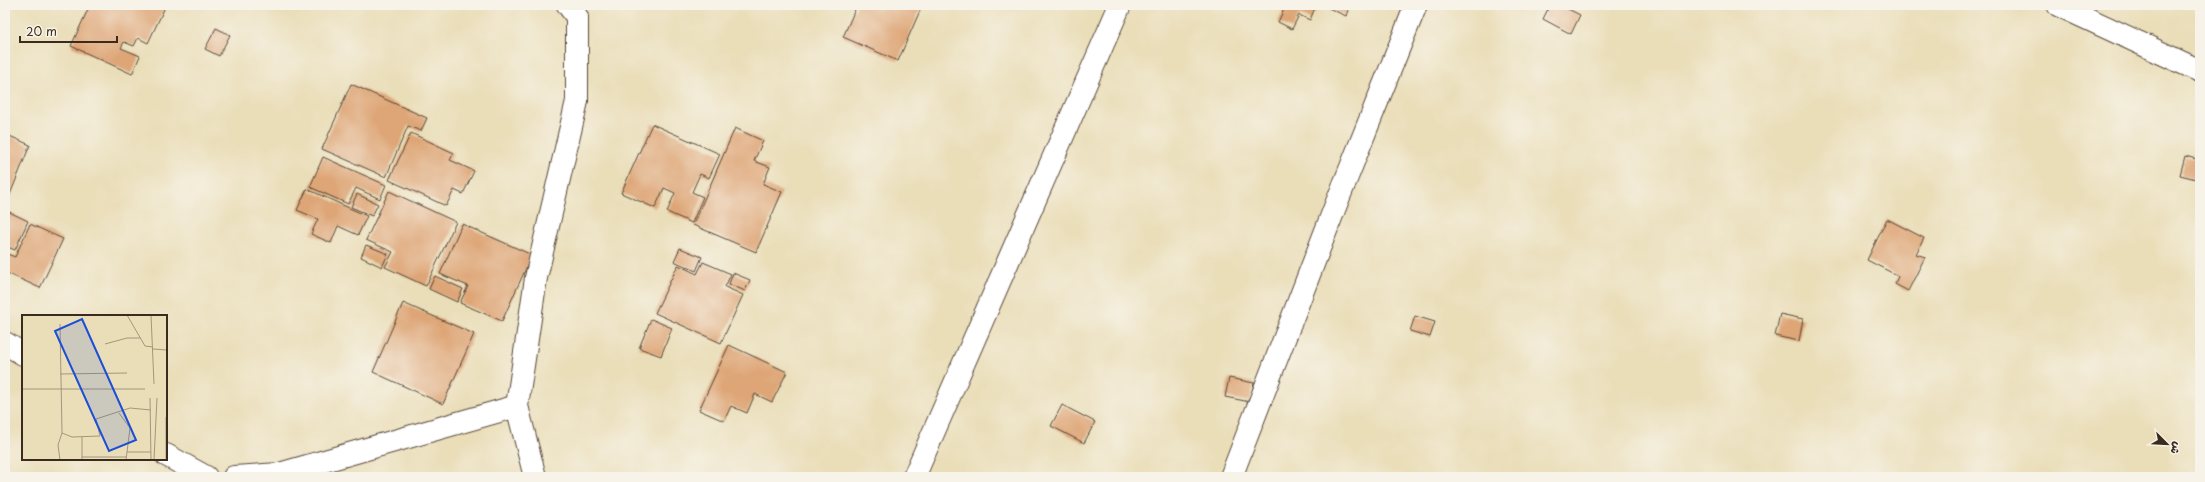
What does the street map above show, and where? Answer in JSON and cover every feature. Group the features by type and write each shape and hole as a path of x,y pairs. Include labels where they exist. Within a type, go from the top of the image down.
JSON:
{"street":[{"path":"535,477 517,406 536,278 577,101 577,17 568,5"},
{"path":"914,477 1120,5"},
{"path":"1232,477 1337,202 1416,5"},
{"path":"2058,5 2200,71"},
{"path":"5,343 22,353"},
{"path":"234,477 279,474 517,406"},
{"path":"167,456 206,477"}],"building":[{"path":"90,5 161,5 165,7 148,43 138,38 134,46 124,42 121,48 140,56 132,74 71,46"},
{"path":"857,5 922,6 898,61 843,37"},
{"path":"1286,5 1316,5 1310,20 1299,15 1292,29 1278,22"},
{"path":"1322,5 1350,5 1346,16"},
{"path":"1550,5 1560,5 1580,15 1571,34 1543,19"},
{"path":"216,28 230,35 219,56 205,49"},
{"path":"351,84 427,118 421,131 408,126 386,177 322,149"},
{"path":"652,124 720,154 709,178 700,174 692,192 703,197 692,223 667,212 675,193 664,188 655,208 621,193"},
{"path":"735,128 763,141 754,161 770,167 763,184 782,192 756,252 693,225"},
{"path":"411,133 454,153 450,160 474,171 463,194 454,190 446,206 389,180"},
{"path":"5,134 30,145 7,202 5,202"},
{"path":"2185,156 2200,160 2200,180 2180,175"},
{"path":"323,157 386,185 380,199 356,188 348,204 310,187"},
{"path":"307,189 367,216 358,235 338,226 331,243 311,234 318,219 297,210"},
{"path":"389,191 456,222 426,286 385,267 393,252 366,240"},
{"path":"357,194 378,204 372,216 351,207"},
{"path":"5,210 28,221 15,250 5,246"},
{"path":"1887,219 1924,238 1916,254 1925,257 1908,291 1895,284 1898,276 1867,260"},
{"path":"30,224 63,239 40,288 5,272 5,253 15,257"},
{"path":"462,224 532,255 502,321 460,303 468,286 440,274"},
{"path":"366,245 388,254 382,267 361,257"},
{"path":"680,248 702,257 696,271 674,261"},
{"path":"703,262 731,274 725,287 743,295 721,343 655,313 678,265 697,274"},
{"path":"733,273 750,280 745,291 729,284"},
{"path":"435,276 463,289 457,302 429,289"},
{"path":"403,303 474,334 443,404 373,372"},
{"path":"1780,314 1803,319 1799,341 1775,336"},
{"path":"1415,316 1435,322 1430,337 1410,331"},
{"path":"651,319 672,328 661,356 639,348"},
{"path":"729,345 787,372 772,402 755,394 747,413 731,406 724,421 699,410"},
{"path":"1229,378 1254,383 1250,402 1225,397"},
{"path":"1062,405 1095,422 1084,443 1051,426"}]}
